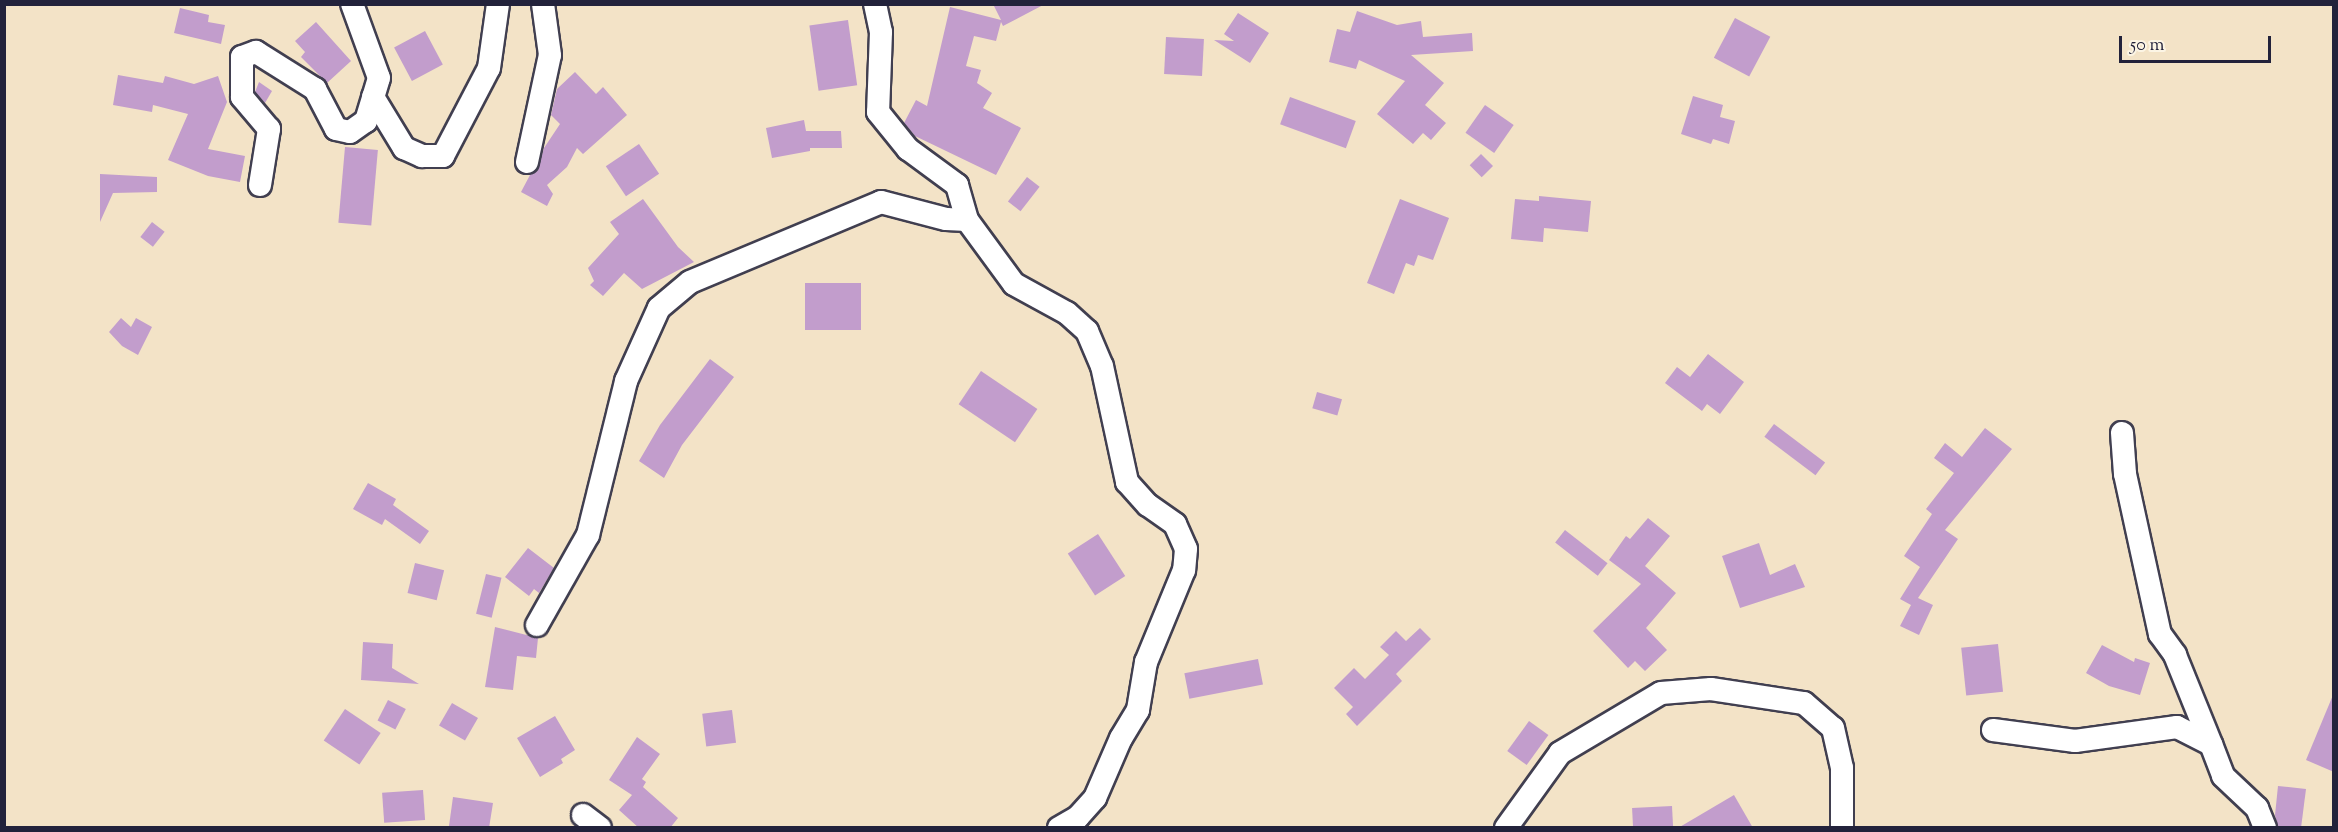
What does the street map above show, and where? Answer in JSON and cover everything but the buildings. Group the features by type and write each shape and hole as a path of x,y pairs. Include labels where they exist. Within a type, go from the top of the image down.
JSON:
{"street":[{"path":"260,185 269,129 242,97 242,57 256,52 315,89 336,129 350,132 366,121 379,78 352,4"},
{"path":"373,97 404,148 422,156 443,156 489,68 498,4"},
{"path":"527,162 550,55 543,4"},
{"path":"875,4 881,32 878,112 908,149 957,185 967,220 1014,284 1067,314 1087,331 1102,366 1127,482 1148,505 1175,524 1186,549 1184,570 1146,662 1138,711 1121,738 1095,798 1078,817 1059,828"},
{"path":"537,625 588,535 626,381 659,309 690,282 881,202 946,219 967,220"},
{"path":"2122,433 2125,474 2160,634 2175,655 2223,776 2257,808 2265,828"},
{"path":"1506,828 1560,753 1661,693 1711,689 1804,704 1833,728 1842,768 1842,828"},
{"path":"1993,730 2075,741 2177,727 2211,744"}]}
